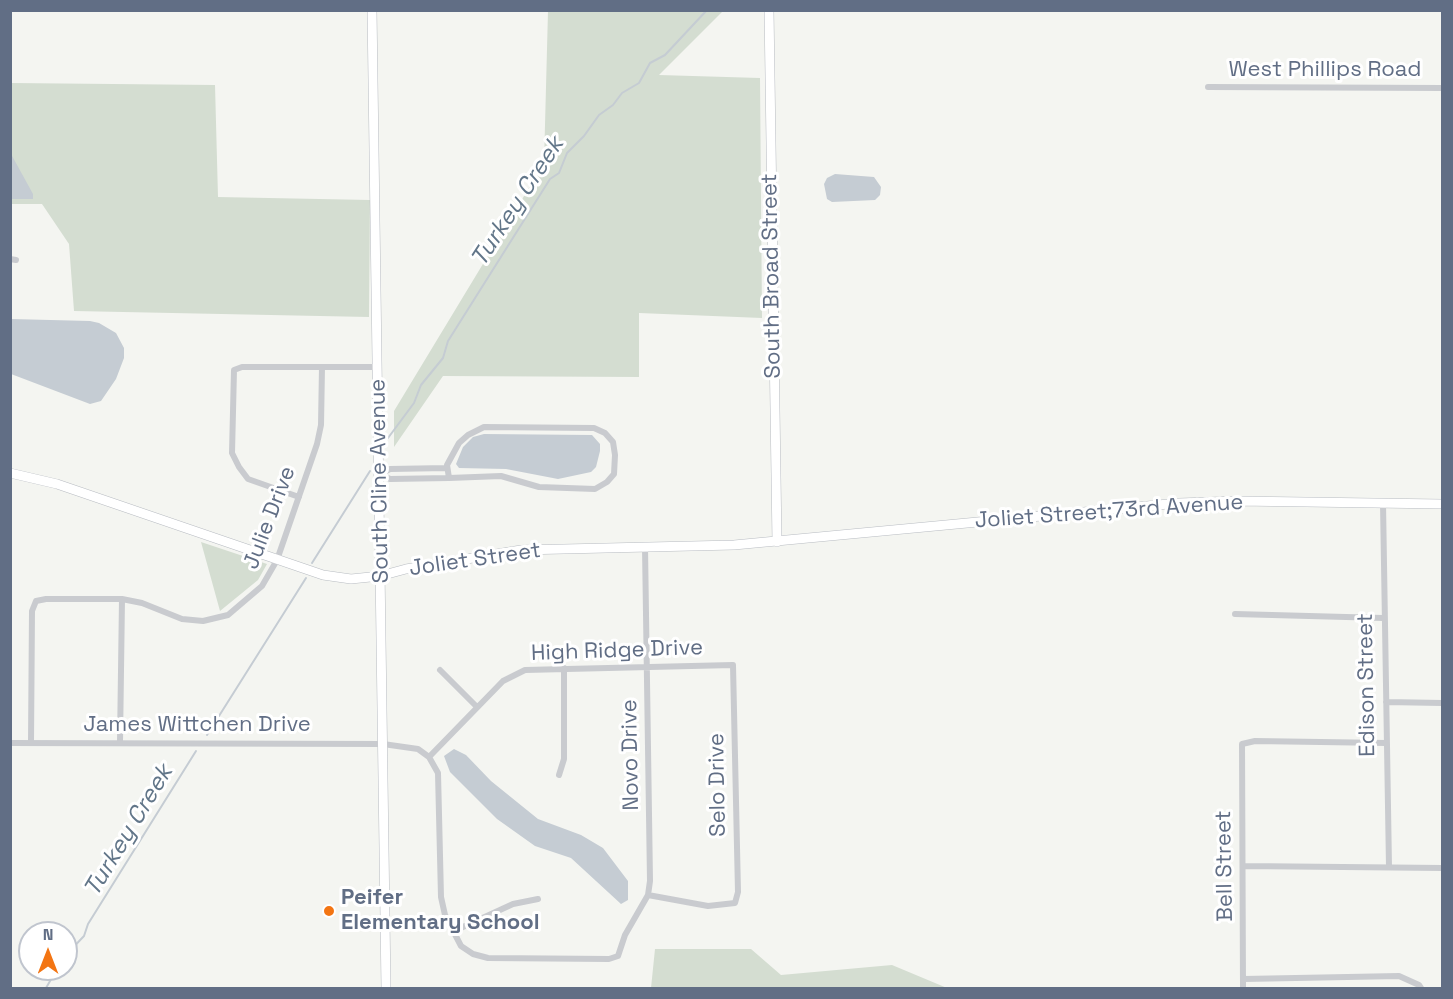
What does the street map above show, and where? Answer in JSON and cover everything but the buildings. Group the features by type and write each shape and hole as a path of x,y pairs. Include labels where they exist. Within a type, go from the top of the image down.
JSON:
{"street":[{"name":"South Cline Avenue","path":"372,10 386,988"},
{"name":"South Broad Street","path":"769,10 777,542"},
{"name":"West Phillips Road","path":"1208,87 1443,88"},
{"path":"299,497 249,479 238,467 232,453 234,370 242,367 378,368"},
{"name":"Julie Drive","path":"31,742 32,611 36,601 122,599 142,603 182,619 203,621 228,615 262,586 278,560 319,434 322,367"},
{"path":"380,474 390,479 449,478 501,476 539,487 595,489 607,482 614,474 613,442 605,433 594,428 484,428 468,435 459,443 447,468 449,478"},
{"path":"380,474 390,469 447,468"},
{"name":"Joliet Street","path":"10,473 57,484 335,578 380,576 406,569 521,550 777,542"},
{"name":"Joliet Street;73rd Avenue","path":"777,542 1179,503 1238,501 1443,504"},
{"name":"Edison Street","path":"1383,503 1383,618 1389,867"},
{"name":"Novo Drive","path":"452,932 461,946 473,954 488,958 609,959 618,956 625,935 648,895 650,864 645,547"},
{"path":"120,742 122,599"},
{"path":"1235,614 1383,618"},
{"name":"High Ridge Drive","path":"429,757 503,681 525,670 733,665"},
{"name":"Selo Drive","path":"648,895 708,906 735,903 738,892 733,665"},
{"path":"559,775 564,759 564,668"},
{"path":"440,670 477,706"},
{"path":"1386,702 1443,703"},
{"name":"Bell Street","path":"1244,988 1242,744 1255,741 1386,743"},
{"name":"James Wittchen Drive","path":"10,742 384,744 418,749 429,757"},
{"path":"429,757 438,773 441,897 452,932 513,904 538,899"},
{"path":"1244,867 1443,868"},
{"path":"1244,979 1399,975 1420,987"}],"shaded area":[{"path":"548,11 723,11 659,75 760,78 762,318 639,313 639,377 443,376 394,447 394,411 544,163"},
{"path":"11,83 215,85 218,197 370,200 369,317 74,311 69,244 42,204 11,204"},
{"path":"11,154 33,194 33,199 11,199"},
{"path":"835,174 874,177 881,187 880,195 875,200 832,202 827,199 824,184 827,178"},
{"path":"11,319 90,321 99,323 116,333 124,348 124,358 116,379 101,401 90,404 11,374"},
{"path":"484,434 592,435 600,444 600,451 596,467 591,472 558,479 506,469 459,468 456,464 463,447 473,437"},
{"path":"201,542 267,564 258,580 220,611"},
{"path":"454,749 466,755 491,781 538,819 581,835 603,848 628,881 628,900 621,904 571,858 535,846 497,819 450,772 444,756"},
{"path":"655,949 751,949 781,975 892,965 947,988 651,988"}],"waterway":[{"name":"Turkey Creek","path":"388,438 414,403 421,385 443,358 448,341 550,179 559,173 567,153 584,136 599,115 613,105 622,93 639,83 650,63 665,55 707,10"},
{"name":"Turkey Creek","path":"312,563 370,471"},
{"name":"Turkey Creek","path":"207,735 306,578"},
{"name":"Turkey Creek","path":"78,942 196,751"},
{"name":"Turkey Creek","path":"46,988 50,981"}],"place":[{"name":"Peifer Elementary School","path":"329,911"}]}
